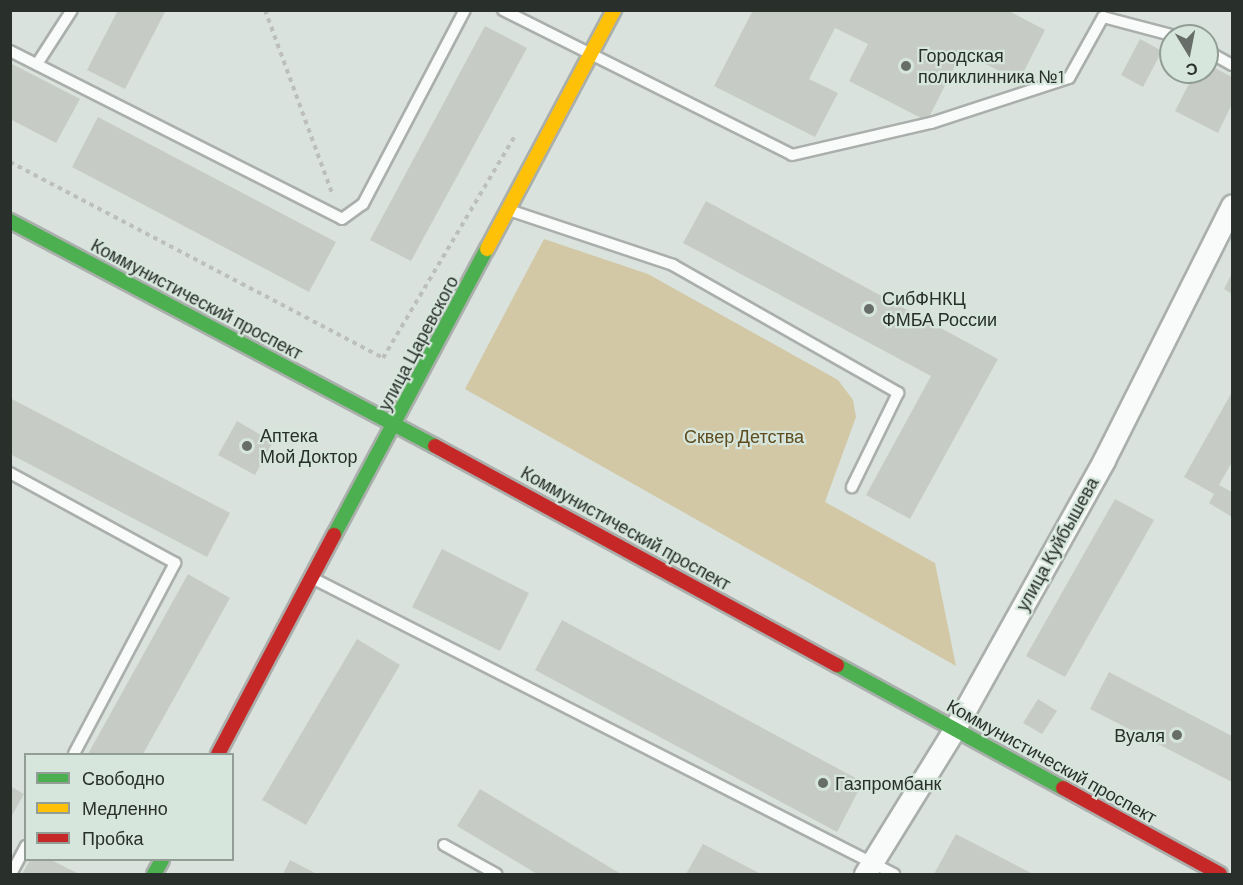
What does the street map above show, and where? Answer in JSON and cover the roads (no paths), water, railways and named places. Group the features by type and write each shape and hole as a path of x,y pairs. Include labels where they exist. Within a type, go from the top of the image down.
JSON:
{"main road":[{"name":"улица Царевского","path":"219,753 614,10"},
{"name":"Коммунистический проспект","path":"10,221 395,424 1219,874"}],"street":[{"name":"улица Куйбышева","path":"869,869 955,728 1104,460 1233,205"}],"lane":[{"path":"38,64 72,10"},
{"path":"503,10 792,155 931,123 1069,78 1103,17 1159,32"},
{"path":"10,51 342,219 363,204 463,11"},
{"path":"1219,57 1233,65"},
{"path":"508,210 673,265 898,393 852,487"},
{"path":"10,473 176,563 75,753"},
{"path":"311,578 869,869 894,874"},
{"path":"444,845 496,874"},
{"path":"10,874 24,850"}],"place":[{"name":"Городская поликлинника №1","path":"906,66"},
{"name":"СибФНКЦ ФМБА России","path":"869,309"},
{"name":"Аптека Мой Доктор","path":"247,446"},
{"name":"Вуаля","path":"1177,735"},
{"name":"Газпромбанк","path":"823,783"}],"park label":[{"name":"Сквер Детства","path":"744,436"}]}
